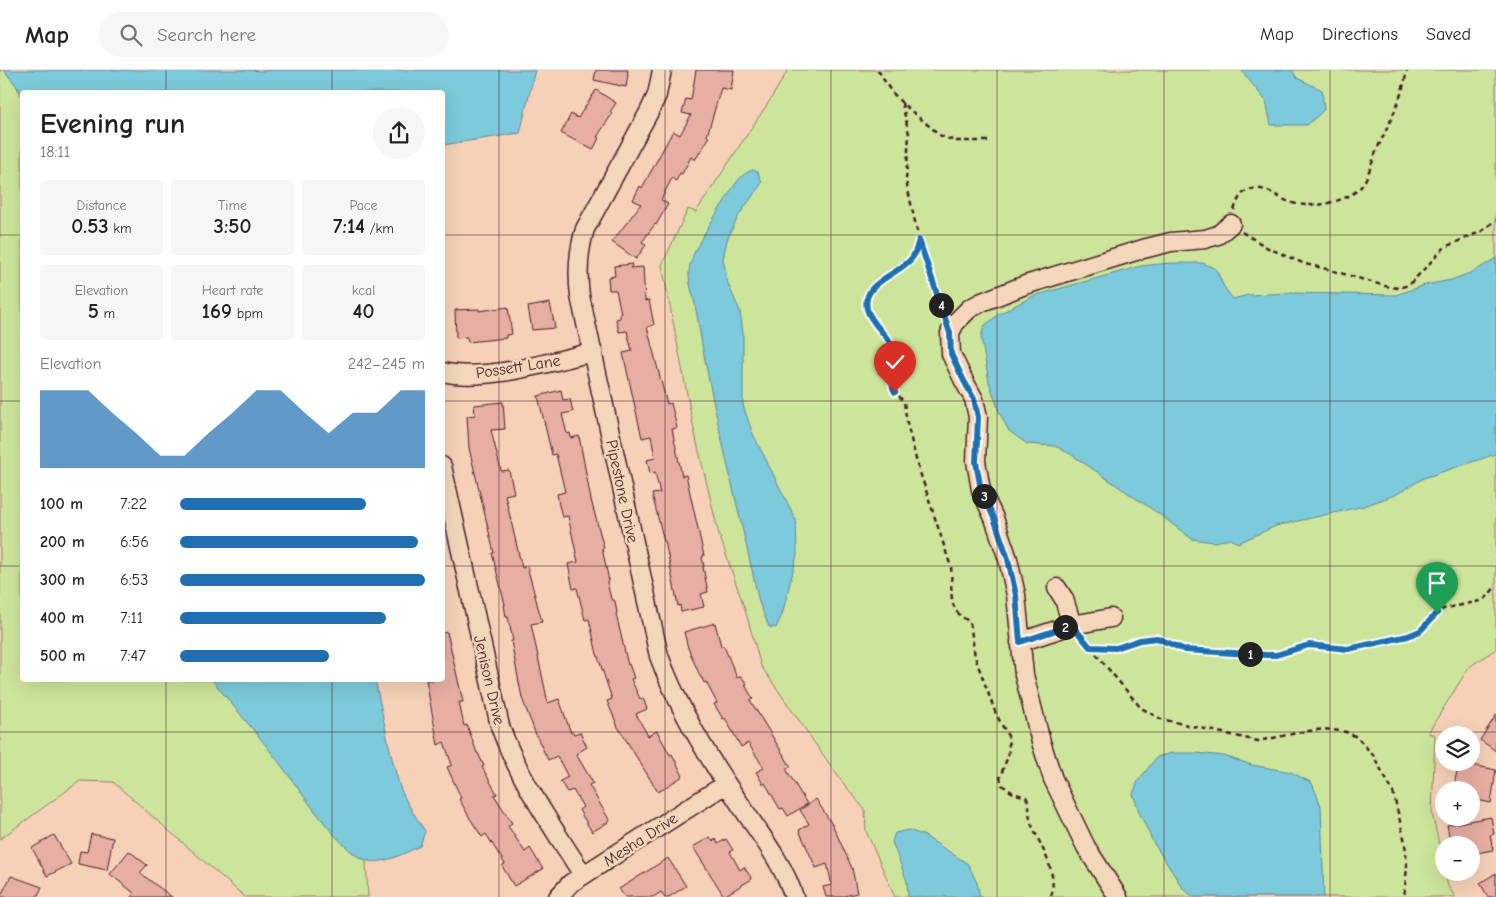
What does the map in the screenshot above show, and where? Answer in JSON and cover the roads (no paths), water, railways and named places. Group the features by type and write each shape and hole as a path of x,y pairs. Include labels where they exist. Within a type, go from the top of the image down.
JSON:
{"street":[{"name":"Pipestone Drive","path":"662,70 656,95 649,112 585,229 579,250 578,275 580,296 659,656 666,676 688,720 726,784 784,870 794,897"},
{"path":"1118,897 1086,847 1053,779 1024,675 1016,595 1008,559 994,518 981,490 976,462 978,417 974,399 951,354 950,333 955,323 970,309 982,302 1025,285 1143,249 1171,242 1205,239 1218,235 1231,224"},
{"name":"Possett Lane","path":"445,377 494,373 593,352"},
{"name":"Jenison Drive","path":"445,479 500,726 519,771 584,875"},
{"path":"1057,588 1064,599 1072,625"},
{"path":"1020,642 1072,625 1110,618"},
{"name":"Mesha Drive","path":"558,897 571,883 726,784"}],"water":[{"path":"4,70 535,70 520,133 445,145 445,90 20,90"},
{"path":"1241,70 1292,70 1297,78 1322,90 1324,110 1307,125 1271,125 1266,101"},
{"path":"753,170 758,172 762,183 739,215 727,240 723,259 728,284 740,311 743,333 743,405 752,432 796,520 797,555 782,615 776,628 769,627 759,602 717,420 689,276 693,256 709,225 738,181"},
{"path":"1496,258 1496,454 1424,478 1395,495 1364,506 1276,526 1238,543 1231,539 1214,542 1192,539 1159,514 1072,455 1055,446 1027,444 1009,431 1000,414 989,382 981,337 984,326 999,314 1033,296 1141,266 1170,263 1203,263 1216,269 1224,287 1233,299 1248,295 1289,293 1396,295 1425,285 1451,280 1475,271"},
{"path":"214,682 375,682 389,747 400,787 425,831 420,846 393,858 379,861 365,860 355,854 330,830 267,747"},
{"path":"1171,753 1224,756 1252,765 1291,772 1312,783 1321,806 1324,897 1194,897 1184,890 1153,842 1133,794 1138,781 1157,757"},
{"path":"909,830 925,836 968,864 977,883 980,897 908,897 907,881 892,842 895,833"}]}
